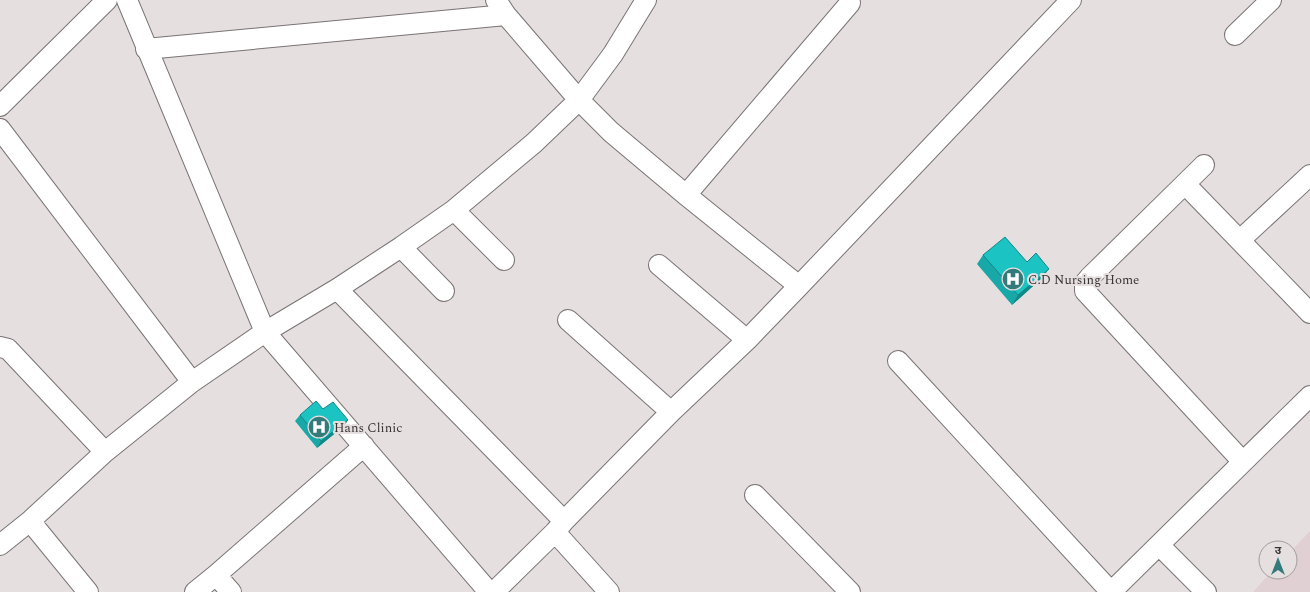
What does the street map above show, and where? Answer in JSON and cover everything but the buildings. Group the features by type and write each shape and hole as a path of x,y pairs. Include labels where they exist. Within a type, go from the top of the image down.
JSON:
{"street":[{"path":"0,106 108,0"},
{"path":"127,0 146,49 265,332 489,592"},
{"path":"0,546 106,452 192,382 265,332 401,247 454,210 534,143 579,100 613,54 646,0"},
{"path":"494,592 560,527 671,412 747,340 1071,0"},
{"path":"1235,35 1271,0"},
{"path":"686,195 850,3"},
{"path":"146,49 501,8 579,100 611,132 686,195 799,286"},
{"path":"0,129 192,382"},
{"path":"1204,165 1090,277 1086,283 1085,291 1243,462"},
{"path":"1240,240 1310,175"},
{"path":"1185,184 1310,313"},
{"path":"454,210 504,260"},
{"path":"401,247 444,291"},
{"path":"659,265 747,340"},
{"path":"336,289 560,527 610,592"},
{"path":"568,320 671,412"},
{"path":"0,347 8,349 106,452"},
{"path":"898,361 1111,592 1243,462 1306,407"},
{"path":"195,592 364,446"},
{"path":"755,495 850,592"},
{"path":"30,521 88,592"},
{"path":"1159,545 1206,592"},
{"path":"216,575 231,592"}],"shaded area":[{"path":"1310,531 1310,592 1253,592 1264,580 1298,580 1298,544"}],"place":[{"name":"C.D Nursing Home","path":"1013,279"},
{"name":"Hans Clinic","path":"319,427"}]}
